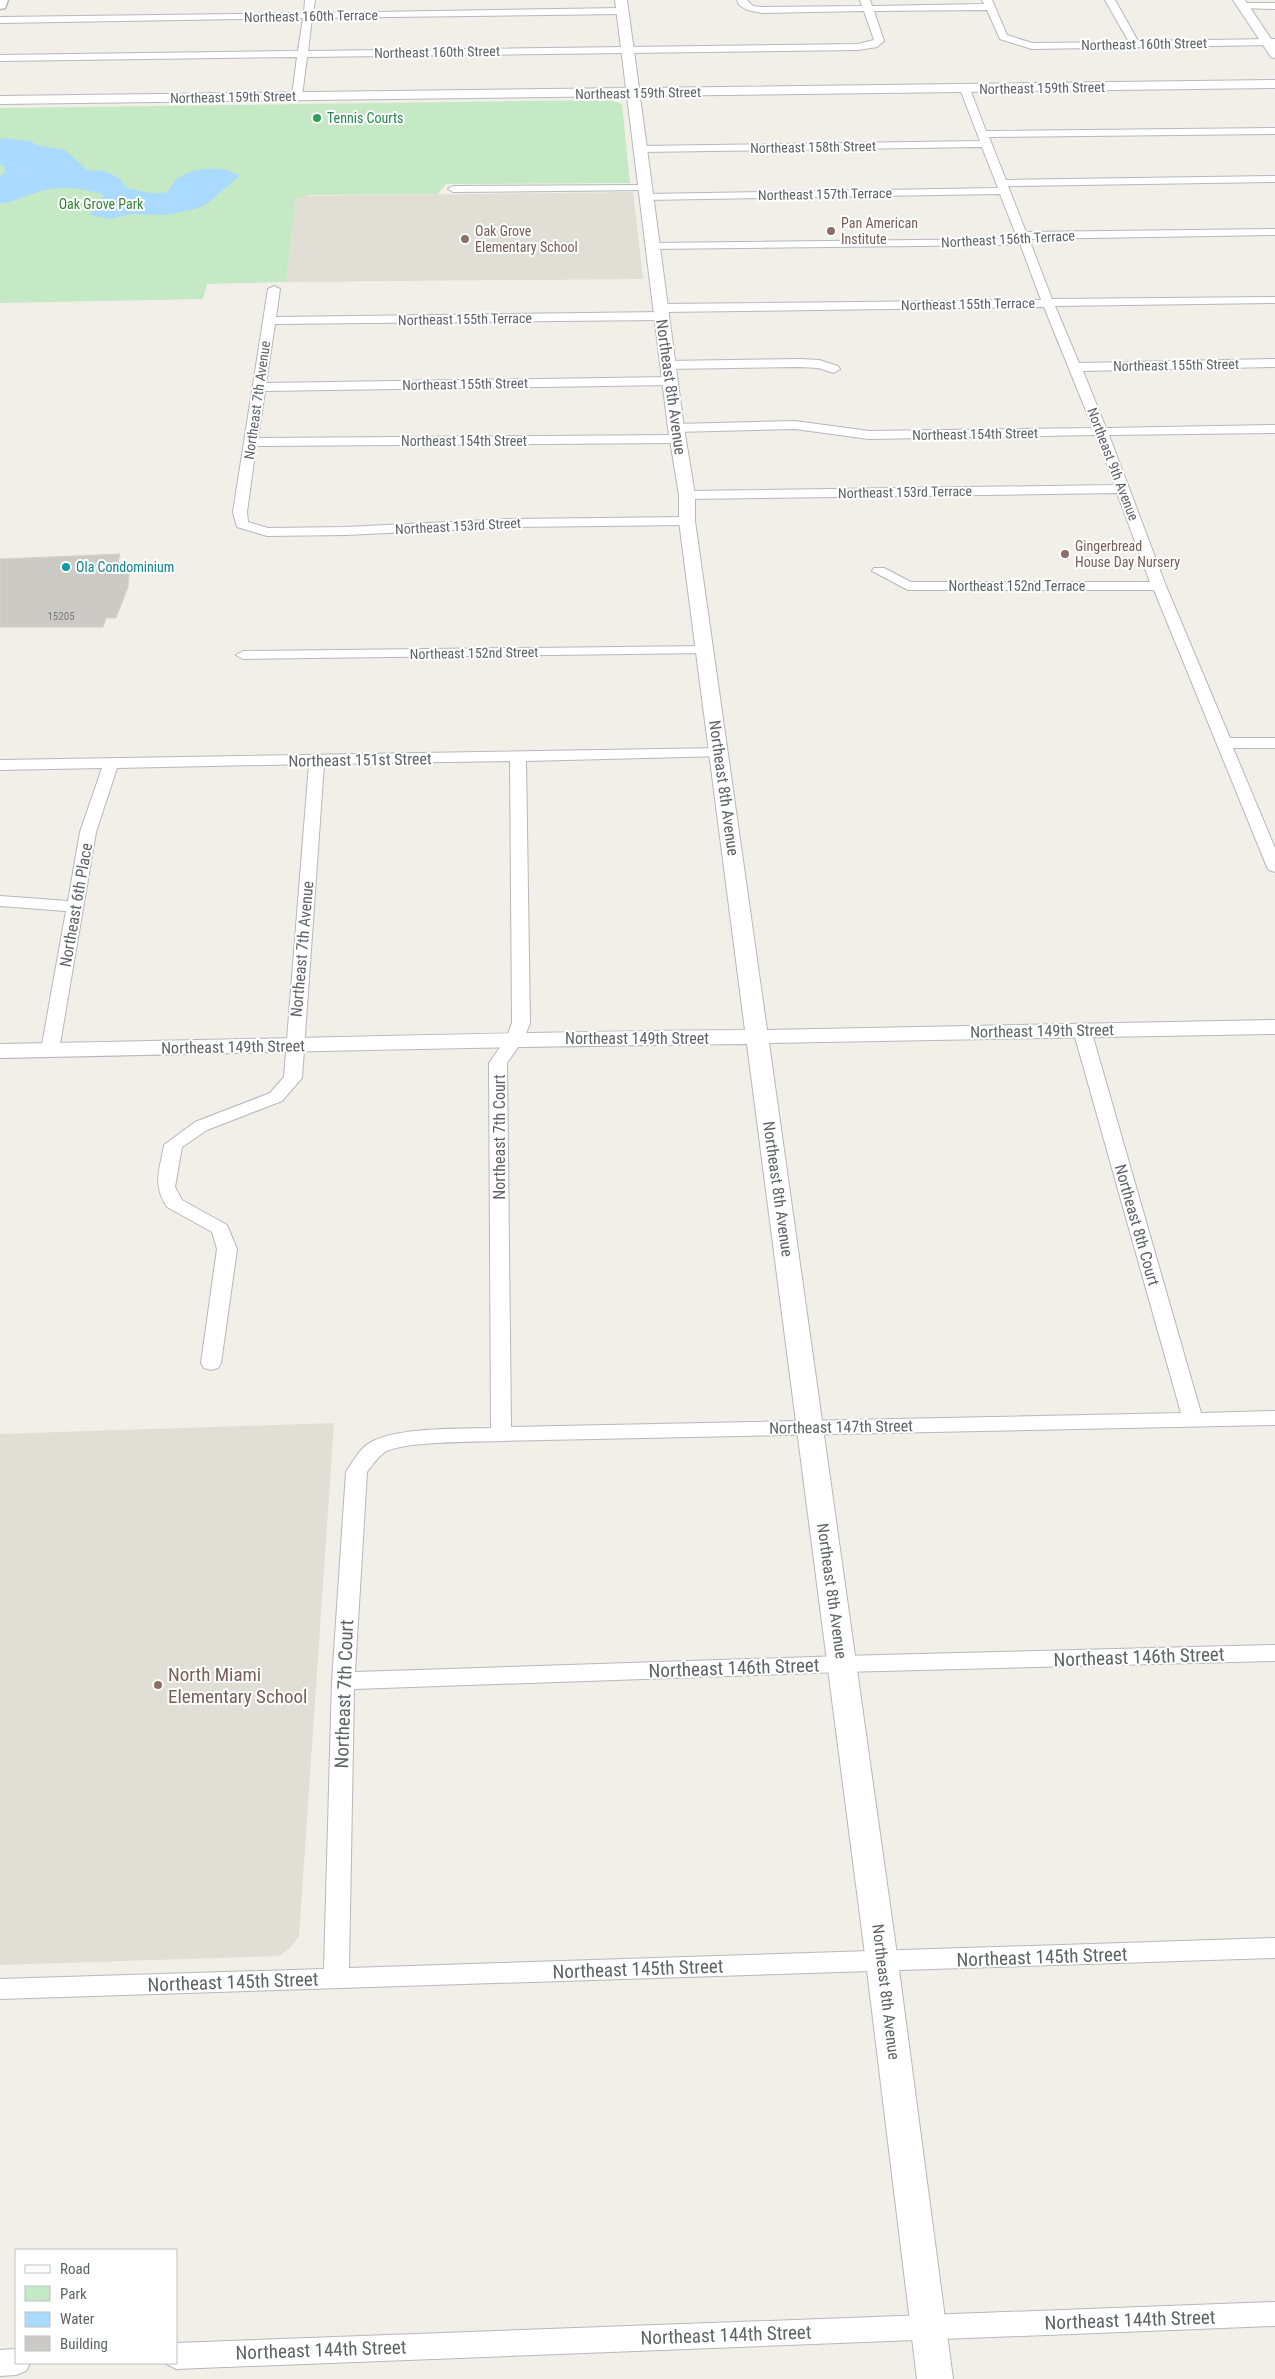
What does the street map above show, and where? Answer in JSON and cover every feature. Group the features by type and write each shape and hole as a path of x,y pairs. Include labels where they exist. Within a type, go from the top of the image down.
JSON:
{"main road":[{"path":"0,5 2,0"}],"street":[{"path":"297,96 310,0"},
{"path":"742,0 742,3 750,8 762,10 866,4 989,4"},
{"path":"1110,0 1134,44"},
{"path":"1240,3 1275,6"},
{"path":"1240,3 1271,42 1275,54"},
{"name":"Northeast 160th Street","path":"0,58 858,48 874,45 879,41 866,4"},
{"name":"Northeast 160th Street","path":"989,4 1003,37 1014,42 1032,46 1271,42"},
{"name":"Northeast 160th Terrace","path":"0,20 307,16 621,5"},
{"name":"Northeast 8th Avenue","path":"621,5 676,433 687,495 687,521 720,753 882,1962 935,2379"},
{"name":"Northeast 159th Street","path":"0,100 1275,84"},
{"name":"Northeast 9th Avenue","path":"965,89 1048,303 1076,367 1158,586 1275,867"},
{"name":"Northeast 158th Street","path":"640,149 1275,131"},
{"name":"Northeast 157th Terrace","path":"453,189 645,192 1002,187 1275,179"},
{"name":"Northeast 156th Terrace","path":"652,246 1006,242 1023,236 1275,232"},
{"name":"Northeast 7th Avenue","path":"240,512 274,289"},
{"name":"Northeast 155th Terrace","path":"268,321 1048,303 1275,300"},
{"name":"Northeast 155th Street","path":"260,387 668,373 800,363 818,364 834,368"},
{"name":"Northeast 155th Street","path":"1076,367 1275,363"},
{"name":"Northeast 154th Street","path":"251,442 676,433 795,426 869,435 1275,429"},
{"name":"Northeast 153rd Terrace","path":"687,495 1123,489"},
{"name":"Northeast 153rd Street","path":"240,512 242,524 267,532 346,531 512,523 687,521"},
{"name":"Northeast 152nd Terrace","path":"879,571 908,586 1158,586"},
{"name":"Northeast 152nd Street","path":"243,655 705,650"},
{"path":"1224,744 1275,743"},
{"name":"Northeast 151st Street","path":"0,765 720,753"},
{"name":"Northeast 7th Court","path":"501,1434 498,1063 515,1039 521,1023 518,757"},
{"name":"Northeast 7th Avenue","path":"211,1363 227,1249 220,1229 174,1203 166,1187 173,1145 201,1126 276,1097 293,1078 317,761"},
{"name":"Northeast 6th Place","path":"50,1050 88,832 111,764"},
{"path":"0,901 76,907"},
{"name":"Northeast 149th Street","path":"0,1051 294,1046 515,1039 757,1037 1275,1027"},
{"name":"Northeast 8th Court","path":"1082,1030 1193,1420"},
{"name":"Northeast 147th Street","path":"407,1440 501,1434 1275,1418"},
{"name":"Northeast 7th Court","path":"336,1978 343,1681 357,1472 367,1456 381,1446 407,1440"},
{"name":"Northeast 146th Street","path":"343,1681 842,1664 1275,1653"},
{"name":"Northeast 145th Street","path":"0,1989 1275,1948"},
{"name":"Northeast 144th Street","path":"178,2356 1275,2314"},
{"path":"0,2363 15,2362"}],"shaded area":[{"name":"Oak Grove Elementary School","path":"633,192 643,279 286,282 296,199 301,196"},
{"name":"North Miami Elementary School","path":"334,1423 299,1936 291,1947 279,1956 0,1965 0,1434"}],"green space":[{"name":"Oak Grove Park","path":"611,100 622,104 630,183 446,184 438,194 309,195 296,199 286,282 207,284 203,299 0,303 0,108"}],"water":[{"path":"4,138 30,141 37,145 65,150 87,170 104,171 119,178 127,188 147,192 166,192 176,180 189,172 198,170 225,170 239,176 207,204 195,209 166,215 130,214 111,219 90,215 104,195 71,188 46,190 0,204 0,176 5,172 4,166 0,164 0,140"}],"building":[{"path":"120,554 118,563 130,563 128,587 116,618 106,618 103,627 0,627 0,559"}],"place":[{"name":"Tennis Courts","path":"317,118"},
{"name":"Pan American Institute","path":"831,231"},
{"name":"Oak Grove Elementary School","path":"465,239"},
{"name":"Gingerbread House Day Nursery","path":"1065,554"},
{"name":"Ola Condominium","path":"66,567"},
{"name":"North Miami Elementary School","path":"158,1685"}]}
